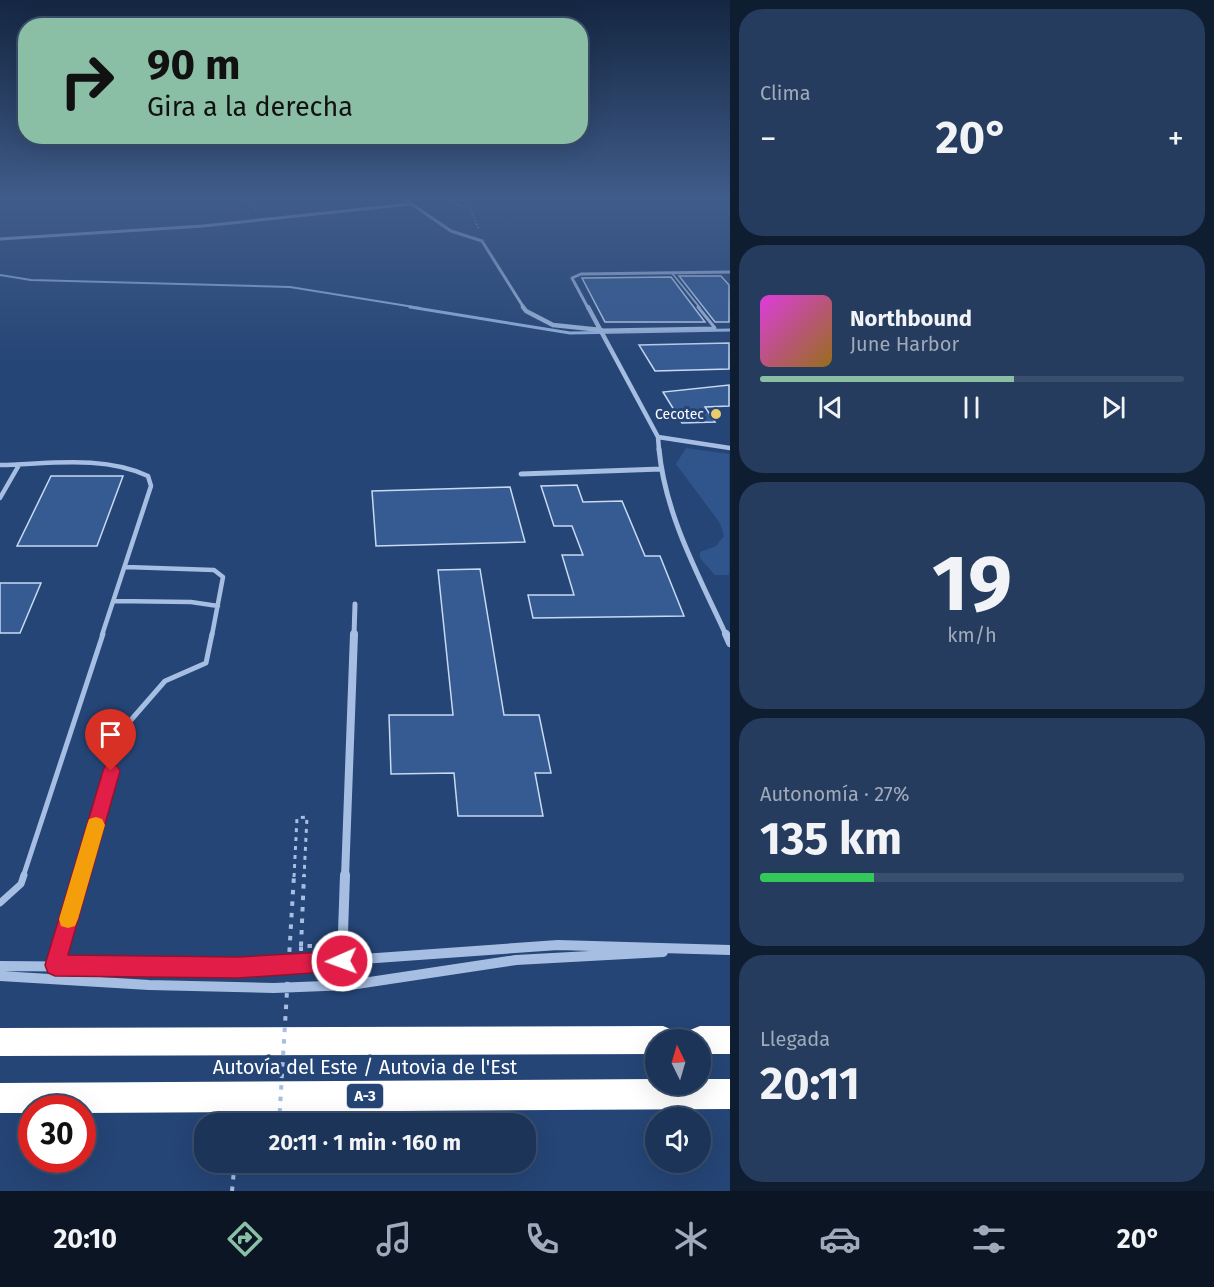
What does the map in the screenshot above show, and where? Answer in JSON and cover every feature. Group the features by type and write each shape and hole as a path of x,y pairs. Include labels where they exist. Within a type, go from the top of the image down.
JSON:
{"highway":[{"name":"Autovía del Este / Autovia de l'Est","path":"0,1042 645,1040"},
{"path":"711,1040 729,1040"},
{"name":"Autovía del Este / Autovia de l'Est","path":"0,1098 729,1094"}],"street":[{"path":"490,255 526,312 553,324 601,330"},
{"path":"729,272 574,275 572,278 658,437 661,469 681,533 729,643"},
{"path":"658,437 729,448"},
{"path":"521,474 661,469"},
{"path":"342,961 355,604"},
{"path":"0,966 238,968 558,945 729,950"},
{"path":"0,976 183,986 274,988 350,985 516,960 703,950"}],"lane":[{"path":"601,330 715,328 672,273"},
{"path":"0,465 115,465 135,468 148,476 151,486 21,884 0,903"},
{"path":"0,498 19,465"},
{"path":"55,965 124,728 165,681 206,663 223,577 214,570 126,567"},
{"path":"114,601 191,602 218,606"}],"path":[{"path":"280,1113 297,818 307,817 301,946 341,946"},
{"path":"232,1191 234,1173"}],"shaded area":[{"path":"686,448 729,454 729,575 715,575 700,558 700,552 716,546 724,536 720,523 676,464"}],"building":[{"path":"679,276 721,276 729,285 729,322 715,322"},
{"path":"671,277 705,322 605,322 582,278"},
{"path":"729,343 729,369 655,371 639,345"},
{"path":"729,385 729,406 705,407 715,422 682,423 663,392"},
{"path":"51,476 123,476 97,546 17,546"},
{"path":"577,485 583,502 622,501 645,556 660,556 684,616 533,618 528,595 574,595 562,555 583,555 572,526 554,526 541,486"},
{"path":"510,487 525,542 376,546 372,491"},
{"path":"480,569 504,715 539,715 551,773 535,773 543,816 458,816 454,773 391,774 389,715 453,715 438,570"},
{"path":"0,583 41,583 20,633 0,633"}],"waterway":[{"path":"0,275 31,280 290,287 420,308"},
{"path":"410,307 570,333 730,330"}],"slow traffic":[{"path":"68,919 96,825"}],"place":[{"name":"Cecotec","path":"716,414"}],"route":[{"path":"111,771 55,965 238,968 342,961"}]}
